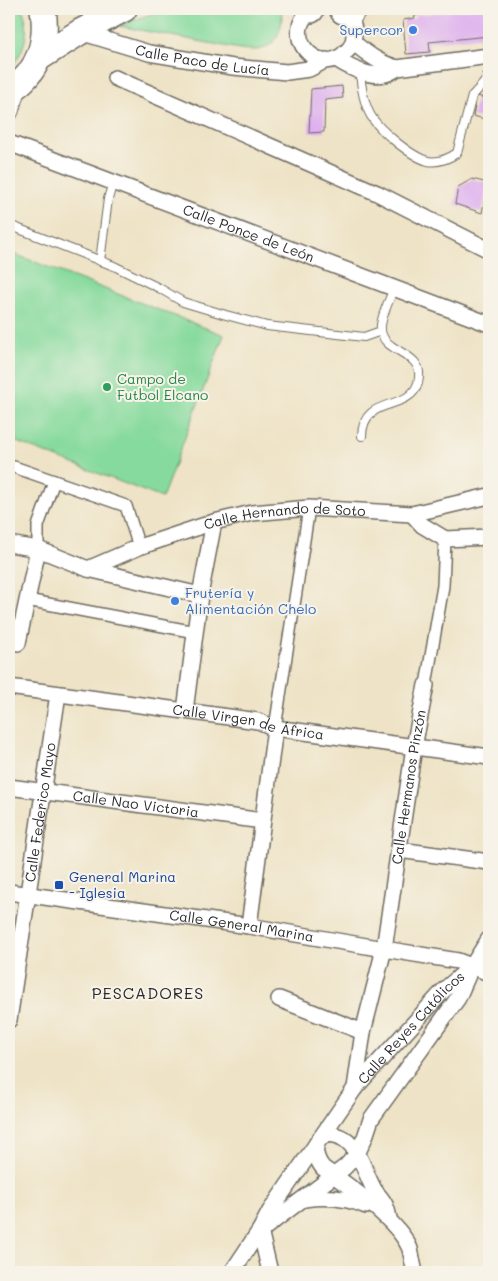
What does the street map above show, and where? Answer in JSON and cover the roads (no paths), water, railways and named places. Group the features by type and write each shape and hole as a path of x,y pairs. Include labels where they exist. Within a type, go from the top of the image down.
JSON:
{"highway":[{"path":"12,89 33,69 39,58 44,41 45,24 43,9"},
{"path":"39,58 80,32 124,9"}],"street":[{"path":"311,9 300,23 300,40 304,48 317,59 331,60 360,71 383,75 397,68"},
{"path":"331,60 349,49 353,42 354,34 345,13"},
{"name":"Calle Paco de Lucía","path":"80,32 149,53 233,67 287,72 309,69 331,60"},
{"path":"353,42 376,60 397,68 489,56"},
{"path":"115,78 377,193 489,250"},
{"path":"9,112 12,89"},
{"name":"Calle Ponce de León","path":"9,143 489,324"},
{"path":"11,466 126,506 138,546"},
{"path":"9,641 18,643 38,549 38,526 54,481"},
{"name":"Calle Hernando de Soto","path":"88,569 138,546 214,522 252,513 310,508 412,514 489,496"},
{"path":"249,926 275,728 310,508"},
{"path":"412,514 422,525 445,539 489,537"},
{"path":"185,711 200,596 214,522"},
{"name":"Calle Hermanos Pinzón","path":"355,1088 363,1032 384,949 414,747 443,586 445,539"},
{"path":"9,544 38,549 88,569 200,596"},
{"path":"27,600 195,632"},
{"name":"Calle Virgen de África","path":"9,687 258,721 275,728 489,757"},
{"name":"Calle Federico Mayo","path":"9,1020 10,998 44,793 58,694"},
{"name":"Calle Nao Victoria","path":"9,787 263,822"},
{"path":"399,850 489,862"},
{"name":"Calle General Marina","path":"9,892 249,926 458,962 489,973"},
{"path":"472,966 489,940"},
{"name":"Calle Reyes Católicos","path":"232,1272 260,1230 270,1211 355,1088 444,990 472,966"},
{"name":"Calle Reyes Católicos","path":"260,1230 334,1176 357,1154 371,1119 458,998 472,966"},
{"path":"279,999 363,1032"},
{"path":"383,1215 386,1206 375,1190 357,1154 346,1140 338,1136 326,1136 317,1142 315,1155 323,1168 383,1215 401,1234 409,1249 415,1272"},
{"path":"304,1199 316,1197 353,1200 383,1215"},
{"path":"260,1230 270,1272"}],"lane":[{"path":"345,13 361,13 370,9"},
{"path":"360,71 364,99 371,116 381,130 419,157 428,161 438,162 448,159 457,153 472,96 484,83 489,72"},
{"path":"100,261 108,200 113,182"},
{"path":"9,225 100,261 159,288 183,302 267,326 364,338 381,331"},
{"path":"362,436 362,427 365,419 371,412 379,407 407,398 417,385 419,377 413,360 387,344 381,331 381,324 394,288"}],"place":[{"name":"Supercor","path":"413,30"},
{"name":"Campo de Futbol Elcano","path":"107,387"},
{"name":"Frutería y Alimentación Chelo","path":"175,601"},
{"name":"General Marina - Iglesia","path":"59,885"}],"district":[{"name":"PESCADORES","path":"148,993"}]}
